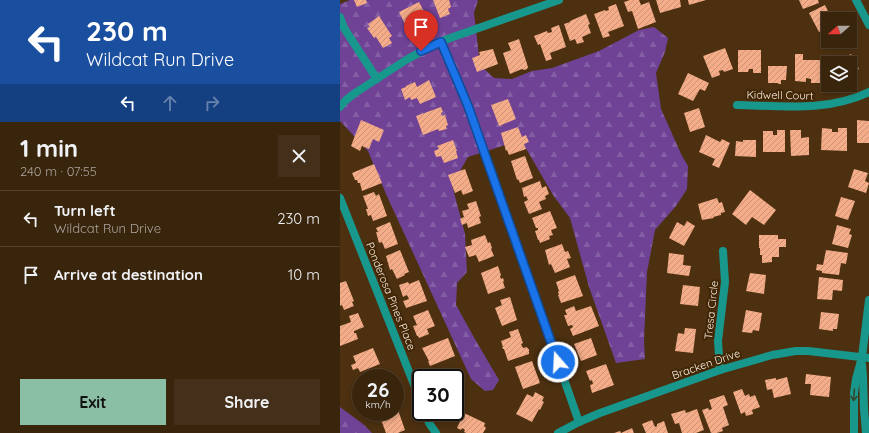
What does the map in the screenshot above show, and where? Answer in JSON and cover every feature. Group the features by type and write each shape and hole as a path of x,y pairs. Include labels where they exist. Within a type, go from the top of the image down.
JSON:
{"street":[{"path":"340,107 352,95 410,57 441,42 540,3 559,0"},
{"path":"856,0 869,25"},
{"path":"340,17 344,28 377,79"},
{"path":"441,42 468,106 579,422"},
{"name":"Kidwell Court","path":"737,105 819,106 844,102 869,92"},
{"name":"Ponderosa Pines Place","path":"340,198 412,379"},
{"name":"Tresa Circle","path":"720,370 718,341 726,282 722,251"},
{"path":"866,433 863,376 869,300"},
{"name":"Bracken Drive","path":"558,433 600,413 720,370 772,355 796,351 865,357"},
{"path":"854,433 854,393 856,379 865,357"},
{"path":"428,421 436,433"}],"green space":[{"path":"350,0 478,0 474,13 480,65 494,78 512,79 532,71 552,68 599,51 639,30 654,27 668,38 665,52 656,73 661,109 688,166 687,189 676,206 655,230 647,272 644,340 645,359 616,363 589,287 570,218 553,195 521,140 468,157 452,185 465,234 467,272 457,283 456,305 499,380 493,390 485,391 471,379 386,194 368,151 340,121 340,4"},
{"path":"340,407 352,416 352,421 359,421 372,433 340,433"}],"building":[{"path":"354,0 366,0 367,3 357,7"},
{"path":"433,0 449,0 451,7 448,9 450,14 440,18"},
{"path":"639,0 641,5 649,2 656,22 638,29 632,11 628,12 624,2"},
{"path":"656,0 680,0 681,7 660,13"},
{"path":"688,0 706,0 689,5"},
{"path":"799,0 818,0 819,3 803,9"},
{"path":"419,2 429,21 419,25 418,22 414,23 417,29 409,32 399,12"},
{"path":"616,4 624,26 608,32 610,36 603,38 594,14 609,10 608,7"},
{"path":"825,5 828,12 821,12 821,31 819,32 809,13"},
{"path":"586,14 590,24 588,25 591,33 582,37 584,42 577,44 575,39 570,41 564,24"},
{"path":"379,16 392,36 389,38 392,43 383,48 376,37 374,38 367,28 370,27 368,24"},
{"path":"559,25 566,47 550,53 552,59 546,61 540,44 538,45 534,36 547,31 548,33 552,32 551,28"},
{"path":"519,39 528,67 527,69 522,69 510,74 503,53 511,50 508,43"},
{"path":"725,48 733,69 724,72 723,70 719,71 720,75 712,78 703,56"},
{"path":"493,49 498,64 477,72 472,58 480,55 479,52"},
{"path":"738,50 761,50 761,73 753,73 753,69 749,69 748,72 738,72"},
{"path":"795,54 803,54 803,60 821,60 821,83 811,83 811,79 806,78 806,82 795,81"},
{"path":"768,66 787,66 786,80 781,80 781,84 768,83"},
{"path":"688,73 709,83 705,91 700,89 693,101 678,94"},
{"path":"429,80 436,97 420,104 417,98 411,100 410,97 405,100 401,89 415,82 417,87"},
{"path":"508,99 516,119 499,126 491,105"},
{"path":"441,107 443,112 441,113 442,116 445,115 448,125 446,126 447,129 439,131 438,129 423,135 416,116"},
{"path":"699,108 705,127 690,132 684,113"},
{"path":"361,120 384,130 379,142 373,139 369,149 362,146 360,151 351,146"},
{"path":"857,120 869,121 869,143 857,143"},
{"path":"518,127 522,137 526,135 529,142 524,144 526,149 509,155 507,150 506,151 501,133"},
{"path":"822,128 832,129 832,132 838,132 838,128 847,128 847,151 821,150"},
{"path":"777,130 785,130 785,152 763,152 763,131 773,131 773,135 777,135"},
{"path":"790,130 801,130 801,138 809,137 809,155 791,156"},
{"path":"706,135 720,142 722,139 730,143 719,168 712,165 715,159 699,152"},
{"path":"453,140 458,158 444,163 441,156 436,157 434,151 439,149 437,146"},
{"path":"743,140 756,140 756,157 735,156 736,141 743,142"},
{"path":"525,156 533,178 520,183 518,179 517,180 511,161"},
{"path":"374,164 382,183 362,191 360,183 355,180 352,173"},
{"path":"465,169 473,191 463,195 461,190 455,193 448,175"},
{"path":"854,169 868,173 865,181 869,183 866,193 848,187"},
{"path":"540,181 542,188 546,186 549,194 545,196 546,199 539,202 542,209 529,214 524,202 528,200 526,196 524,197 522,188"},
{"path":"750,190 776,210 764,225 752,217 746,225 732,214"},
{"path":"374,192 376,196 379,194 387,216 373,221 371,215 368,216 366,209 368,209 363,196"},
{"path":"841,197 855,201 848,220 835,216"},
{"path":"717,198 719,203 722,202 725,212 721,213 721,215 713,217 714,218 702,220 698,204"},
{"path":"476,201 481,216 479,217 481,223 468,228 467,223 462,225 460,219 464,217 462,211 469,209 467,204"},
{"path":"550,211 557,228 551,230 553,235 549,236 550,239 540,243 535,231 538,230 538,228 536,228 532,218"},
{"path":"687,221 695,226 684,246 669,238 677,222 684,226"},
{"path":"390,222 398,244 385,249 382,242 379,243 376,228"},
{"path":"837,225 851,229 849,234 852,235 848,248 832,244"},
{"path":"485,235 488,243 490,242 494,256 479,262 476,255 469,257 465,247 472,245 471,240"},
{"path":"759,235 778,235 778,239 786,239 786,247 779,247 779,257 772,257 772,262 762,263 762,255 760,255 759,248"},
{"path":"562,244 565,252 568,251 571,258 567,259 570,267 555,273 551,264 549,265 545,250"},
{"path":"400,250 409,272 397,279 392,269 390,270 386,256"},
{"path":"826,250 848,253 846,264 841,263 839,275 822,273 822,271 816,270 817,264 823,265"},
{"path":"669,253 684,255 683,265 691,266 689,276 667,273"},
{"path":"498,266 505,288 488,294 481,273"},
{"path":"750,273 766,275 764,294 746,291"},
{"path":"575,275 583,296 561,303 556,282"},
{"path":"819,277 843,280 842,291 833,290 832,300 817,299"},
{"path":"419,280 427,301 406,308 403,301 409,299 407,295 403,297 399,285 408,282 409,284"},
{"path":"346,281 354,301 352,302 354,306 344,310 342,305 340,306 340,283"},
{"path":"683,285 700,287 698,306 680,304"},
{"path":"510,297 517,320 502,326 495,308 502,305 500,300"},
{"path":"574,306 576,311 591,306 599,326 573,336 570,329 573,327 572,325 568,326 564,315 567,315 565,310"},
{"path":"428,310 435,326 427,329 429,334 419,338 413,326 417,325 413,316"},
{"path":"746,310 762,313 759,331 753,330 752,333 742,332"},
{"path":"821,312 839,314 837,329 833,329 833,331 819,329"},
{"path":"358,313 364,327 354,331 358,339 340,346 340,326 351,322 349,316"},
{"path":"685,328 696,329 693,353 675,351 678,333 684,334"},
{"path":"518,329 523,343 521,344 523,348 527,347 529,349 529,354 508,361 501,341 511,337 509,332"},
{"path":"448,338 455,356 430,366 422,348"},
{"path":"591,338 597,355 581,361 574,344"},
{"path":"373,348 380,364 368,369 353,369 351,365 356,363 353,356"},
{"path":"532,361 540,383 523,389 515,367"},
{"path":"606,364 614,385 592,393 590,385 593,384 592,380 590,381 586,371"},
{"path":"806,374 831,377 829,397 810,395 811,384 805,384"},
{"path":"787,377 791,394 774,398 772,389 767,390 765,380 776,378 776,380"},
{"path":"742,389 745,396 749,394 750,397 755,395 760,407 752,410 753,414 746,416 745,412 741,414 733,392"},
{"path":"535,392 544,397 542,401 544,402 532,422 516,414 527,394 533,397"},
{"path":"724,395 728,405 723,407 729,425 722,428 723,431 711,433 702,410 708,408 709,410 712,409 709,400"},
{"path":"697,409 704,430 696,433 682,433 679,423 675,424 671,414 685,410 686,413"},
{"path":"464,413 485,423 484,426 486,428 483,433 466,433 462,428 461,430 457,428 460,421 464,421"},
{"path":"652,420 655,427 657,424 664,421 668,433 646,433 642,424"},
{"path":"382,421 402,421 405,430 398,433 386,433"},
{"path":"632,428 634,433 621,433"}],"route":[{"path":"421,51 441,42 468,106 558,362"}]}
